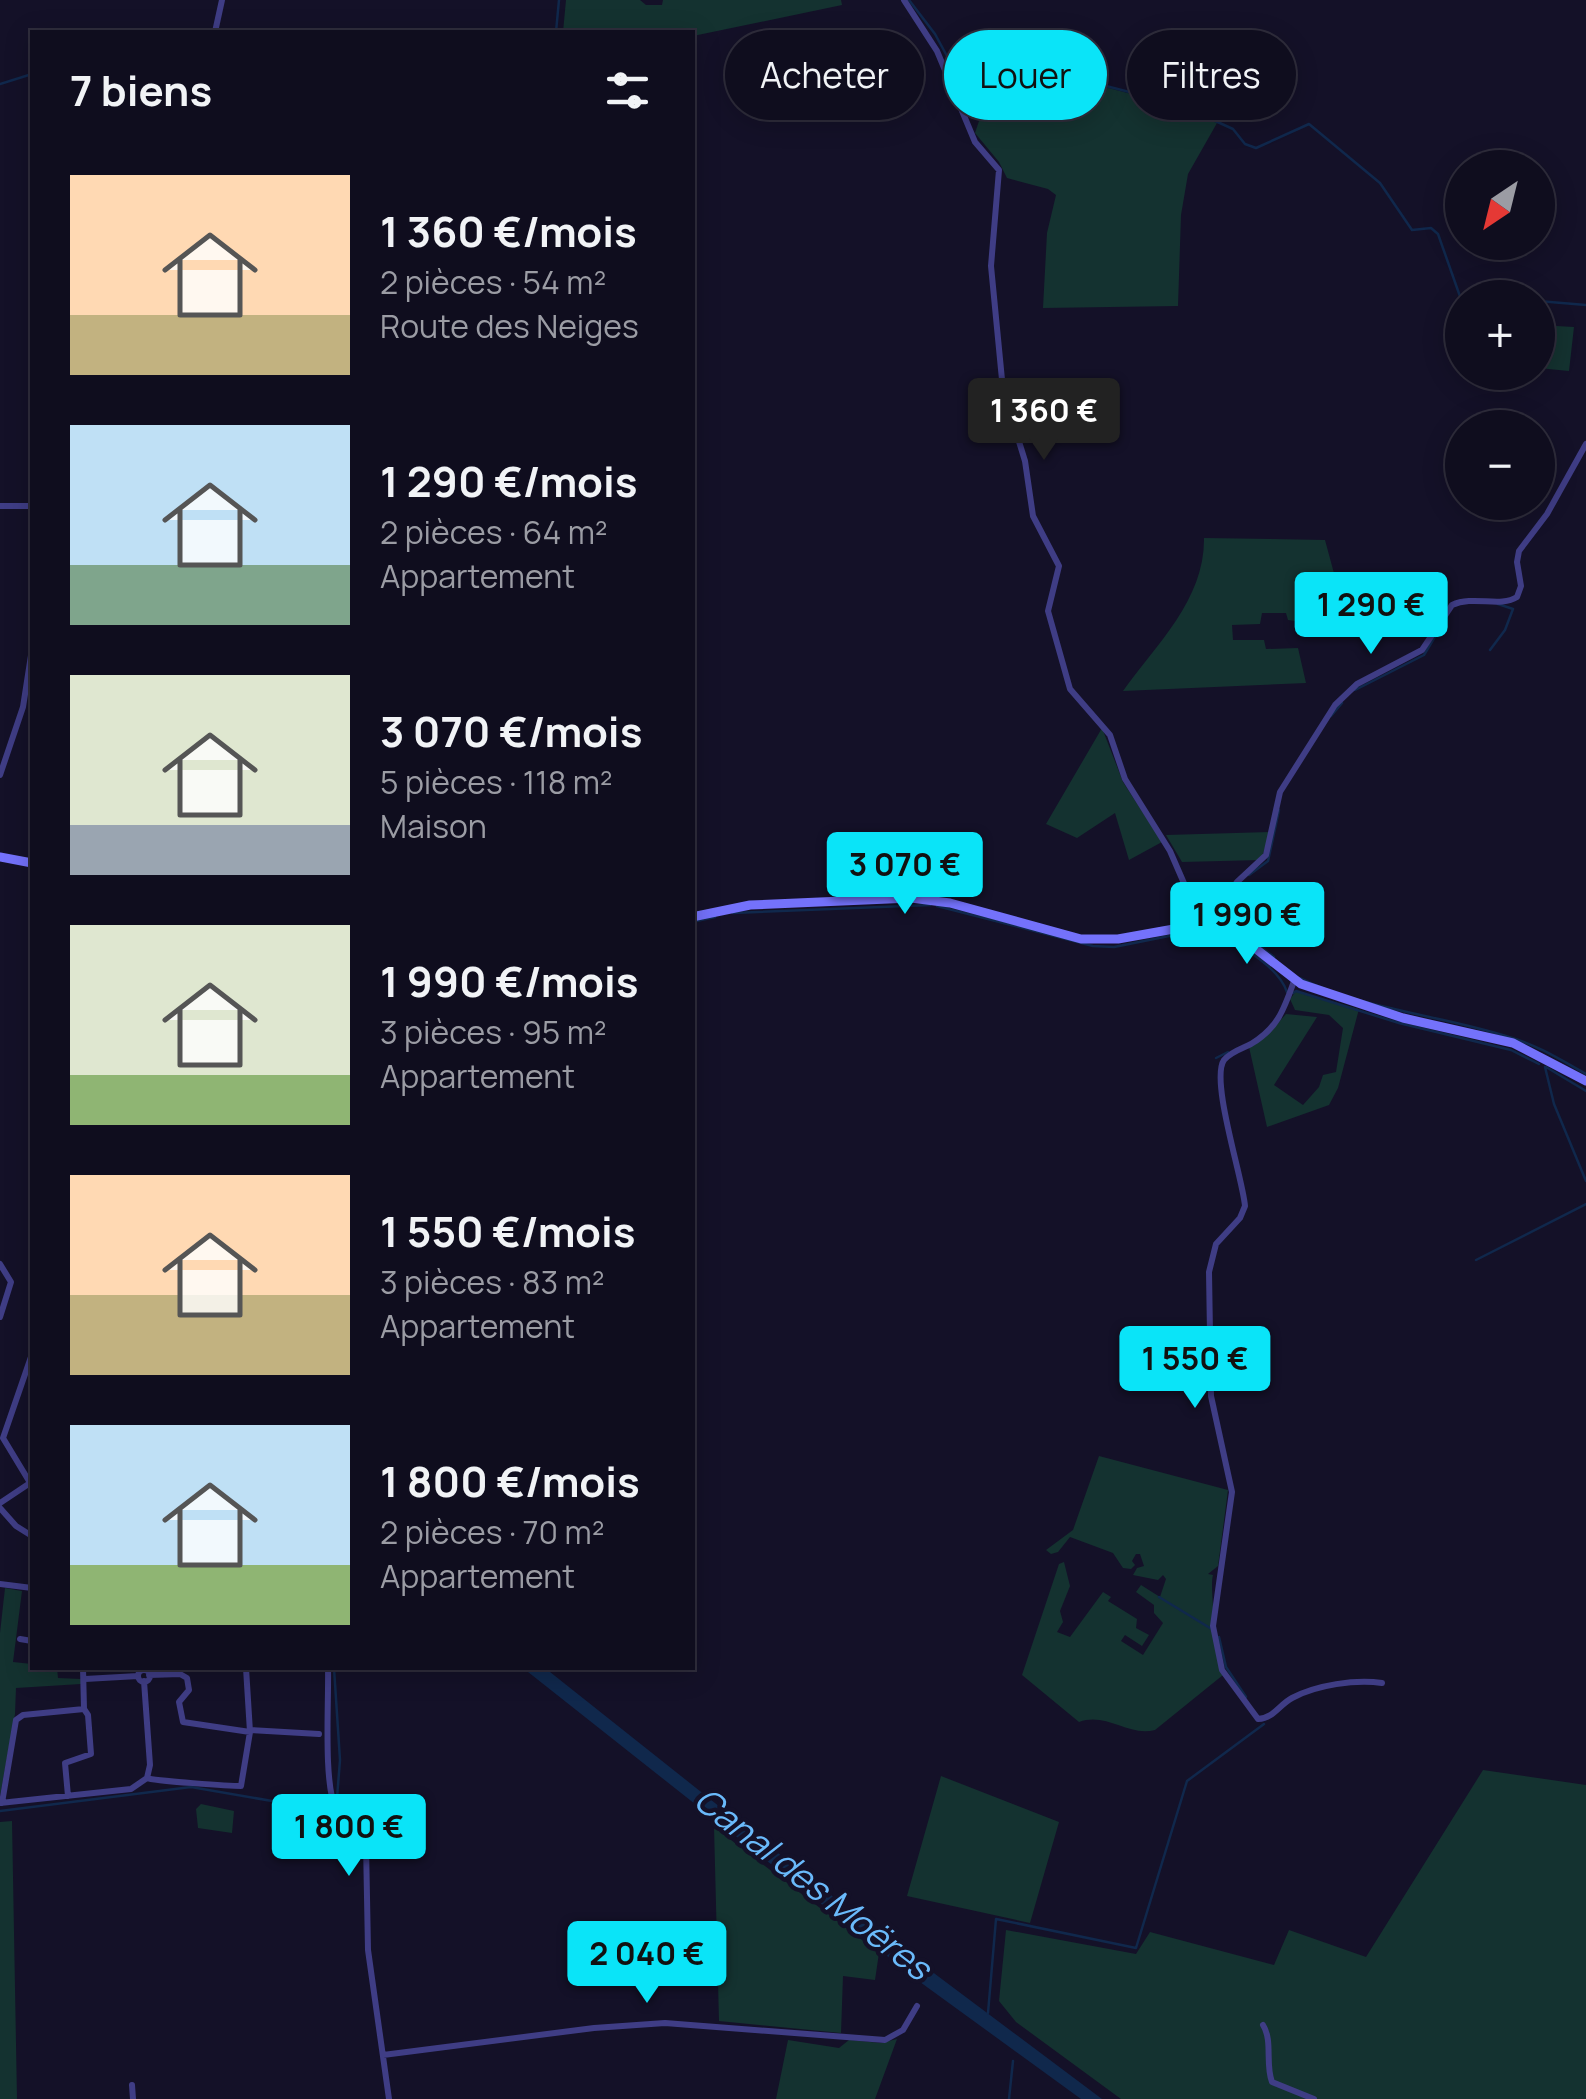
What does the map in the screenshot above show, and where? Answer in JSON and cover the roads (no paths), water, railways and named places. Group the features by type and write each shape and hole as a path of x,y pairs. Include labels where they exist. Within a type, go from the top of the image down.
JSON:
{"main road":[{"path":"0,858 30,862"},
{"path":"695,915 750,905 912,898 950,903 1081,939 1118,940 1204,927 1247,942 1294,981 1398,1017 1516,1044 1586,1081"}],"street":[{"path":"215,30 222,0"},
{"path":"904,0 937,52 974,138 999,170 991,266 1003,390 1025,461 1033,516 1058,566 1048,611 1068,682 1077,700 1110,735 1128,784 1170,850 1204,927"},
{"path":"1204,927 1239,879 1265,858 1283,785 1342,696 1422,650 1452,605 1475,598 1506,602 1517,597 1521,586 1519,551 1547,514 1586,444"},
{"path":"0,506 30,506"},
{"path":"0,775 22,712 30,662"},
{"path":"1294,981 1276,1024 1228,1056 1221,1067 1228,1130 1245,1206 1240,1218 1216,1244 1209,1272 1210,1392 1232,1492 1213,1631 1224,1672 1258,1719 1269,1717 1296,1696 1351,1683 1382,1683"},
{"path":"0,1264 10,1284 0,1317"},
{"path":"30,1360 3,1436 30,1482"},
{"path":"30,1485 0,1506 16,1526 30,1535"},
{"path":"0,1584 30,1588"},
{"path":"20,1639 30,1641"},
{"path":"68,1796 66,1762 92,1754 84,1709 84,1670"},
{"path":"147,1778 160,1783 189,1780 240,1786 250,1731 246,1670"},
{"path":"328,1670 332,1794 339,1814 360,1832 366,1844 368,1950 389,2099"},
{"path":"84,1709 16,1718 1,1803 131,1789 147,1778 150,1765 144,1674"},
{"path":"85,1679 180,1674 188,1678 189,1690 179,1702 182,1722 318,1734"},
{"path":"382,2055 594,2028 665,2023 880,2040 899,2034 917,2006"},
{"path":"1263,2025 1268,2032 1268,2070 1272,2082 1314,2099"},
{"path":"132,2085 133,2099"}],"water":[{"name":"Canal des Moëres","path":"526,1670 548,1670 851,1911 1102,2099 1081,2099 920,1982"}],"waterway":[{"path":"556,30 559,0"},
{"path":"909,0 935,34 966,91 1045,98 1106,86 1180,105 1233,129 1245,144 1256,148 1309,124 1380,183 1412,230 1431,228 1438,234 1454,280"},
{"path":"0,84 30,75"},
{"path":"1555,302 1586,305"},
{"path":"1490,650 1505,630 1513,609 1498,604"},
{"path":"1355,690 1424,655 1439,630"},
{"path":"1331,716 1342,703"},
{"path":"1249,875 1268,861 1279,810"},
{"path":"733,913 930,905"},
{"path":"937,906 1093,946 1114,947 1189,932"},
{"path":"695,921 715,917"},
{"path":"1217,917 1220,923 1244,934 1274,957"},
{"path":"1220,936 1268,966 1287,992"},
{"path":"1300,978 1351,998 1519,1040 1586,1074"},
{"path":"1293,993 1511,1050 1539,1064"},
{"path":"1216,1058 1228,1052"},
{"path":"1545,1067 1554,1104 1586,1181"},
{"path":"1546,1067 1586,1091"},
{"path":"1476,1260 1586,1204"},
{"path":"1159,1597 1210,1628"},
{"path":"1219,1637 1226,1667 1246,1697"},
{"path":"334,1670 340,1760 337,1798"},
{"path":"988,2013 996,1919 1136,1948 1187,1781 1264,1724"},
{"path":"0,1811 191,1787 278,1802 309,1799"},
{"path":"1009,2099 1013,2061"}]}
